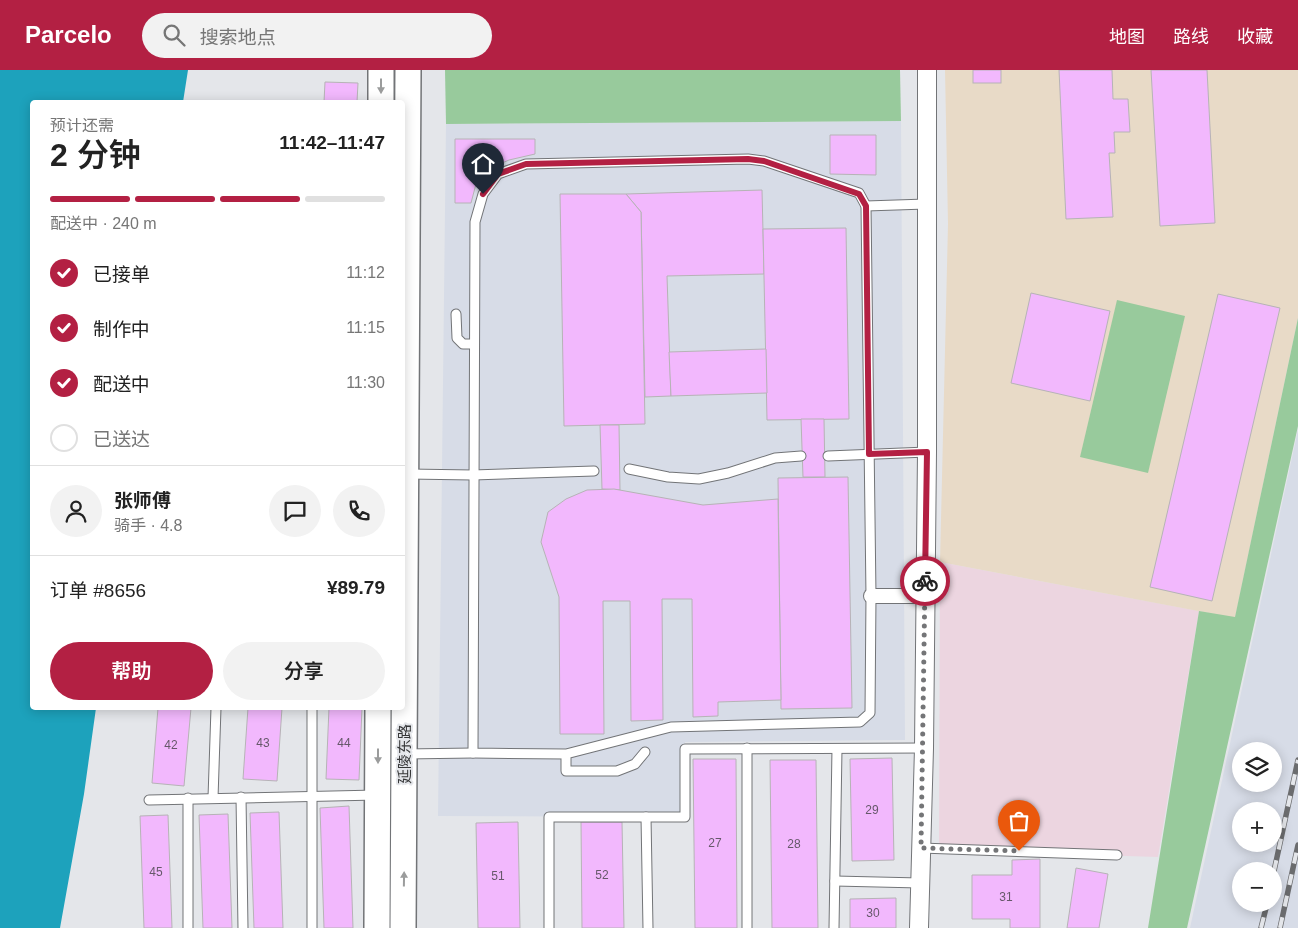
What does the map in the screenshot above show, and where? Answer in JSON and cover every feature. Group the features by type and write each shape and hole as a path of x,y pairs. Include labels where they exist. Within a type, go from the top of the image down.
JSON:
{"main road":[{"path":"381,70 381,100"},
{"name":"延陵东路","path":"405,373 408,70"},
{"name":"延陵东路","path":"376,928 378,710"},
{"name":"延陵东路","path":"404,928 405,710"}],"street":[{"path":"919,928 924,748 924,596 927,452 927,70"},
{"path":"870,596 924,596"}],"lane":[{"path":"405,754 566,754 671,727 860,722 870,713 869,454 863,320 866,206 859,194 764,161 748,159 526,164 498,174 483,194 475,222 473,753"},
{"path":"866,206 926,204"},
{"path":"456,314 457,338 463,344 474,344"},
{"path":"828,456 927,452"},
{"path":"629,469 668,478 699,479 728,473 775,458 801,456"},
{"path":"405,474 473,475 594,471"},
{"path":"214,798 216,710"},
{"path":"312,710 312,928"},
{"path":"747,748 748,928"},
{"path":"549,928 550,817 685,817 685,749 924,748"},
{"path":"834,928 837,749"},
{"path":"566,754 566,770 617,770 635,764 645,752"},
{"path":"149,800 378,795"},
{"path":"188,798 188,928"},
{"path":"241,798 243,928"},
{"path":"646,818 648,928"},
{"path":"921,848 1117,855"},
{"path":"835,881 920,883"}],"shaded area":[{"path":"945,70 1298,70 1298,318 1235,618 940,562 948,224"},
{"path":"901,121 905,740 685,742 685,817 438,816 446,124"},
{"path":"1298,430 1298,928 1190,928"},
{"path":"940,562 1199,611 1158,857 939,850"}],"green space":[{"path":"445,70 900,70 901,121 446,124"},
{"path":"1117,300 1185,316 1148,473 1080,457"},
{"path":"1298,318 1298,426 1187,928 1148,928 1199,611 1235,617"}],"water":[{"path":"0,70 188,70 183,100 30,100 30,710 96,710 84,794 60,928 0,928"}],"building":[{"path":"973,70 1001,70 1001,83 973,83"},
{"path":"1059,70 1112,70 1113,99 1128,99 1130,132 1114,132 1115,153 1109,153 1113,217 1066,219"},
{"path":"1151,70 1207,70 1215,223 1160,226"},
{"path":"325,82 358,83 357,100 324,100"},
{"path":"830,135 876,135 876,175 830,174"},
{"path":"455,139 535,139 535,154 509,160 493,167 476,184 471,203 455,203"},
{"path":"762,190 764,274 667,276 671,396 645,397 641,212 626,194"},
{"path":"560,194 626,194 641,212 645,424 564,426"},
{"path":"846,228 849,419 767,420 763,229"},
{"path":"1031,293 1110,311 1090,401 1011,383"},
{"path":"1218,294 1280,308 1212,601 1150,587"},
{"path":"766,349 767,393 671,396 669,352"},
{"path":"801,419 824,419 825,477 803,477"},
{"path":"600,425 619,425 620,490 602,489"},
{"path":"848,477 852,708 781,709 778,478"},
{"path":"614,489 703,505 778,499 781,700 718,702 718,716 693,717 692,599 662,599 663,720 631,721 630,601 603,601 604,734 560,734 559,597 541,542 548,512 566,499 587,490"},
{"path":"158,710 191,710 184,786 152,783"},
{"path":"248,710 282,710 277,781 243,779"},
{"path":"329,710 362,710 359,780 326,779"},
{"path":"892,758 894,860 852,861 850,759"},
{"path":"693,759 736,759 737,928 695,928"},
{"path":"770,760 816,760 818,928 772,928"},
{"path":"349,806 353,928 324,928 320,808"},
{"path":"279,812 283,928 254,928 250,813"},
{"path":"228,814 232,928 203,928 199,815"},
{"path":"168,815 172,928 144,928 140,816"},
{"path":"518,822 520,928 478,928 476,823"},
{"path":"581,822 622,822 624,928 582,928"},
{"path":"1040,859 1040,928 1010,928 1010,919 972,919 972,875 1012,875 1012,860"},
{"path":"1076,868 1108,874 1099,928 1067,928"},
{"path":"896,898 896,928 850,928 850,899"}],"railway":[{"path":"1276,862 1298,760"},
{"path":"1280,928 1298,845"},
{"path":"1261,928 1265,912"}],"way so far":[{"path":"925,581 924,748 921,848 1019,851"}],"route":[{"path":"483,194 498,174 526,164 748,159 764,161 859,194 866,206 869,454 927,452 925,581"}]}
